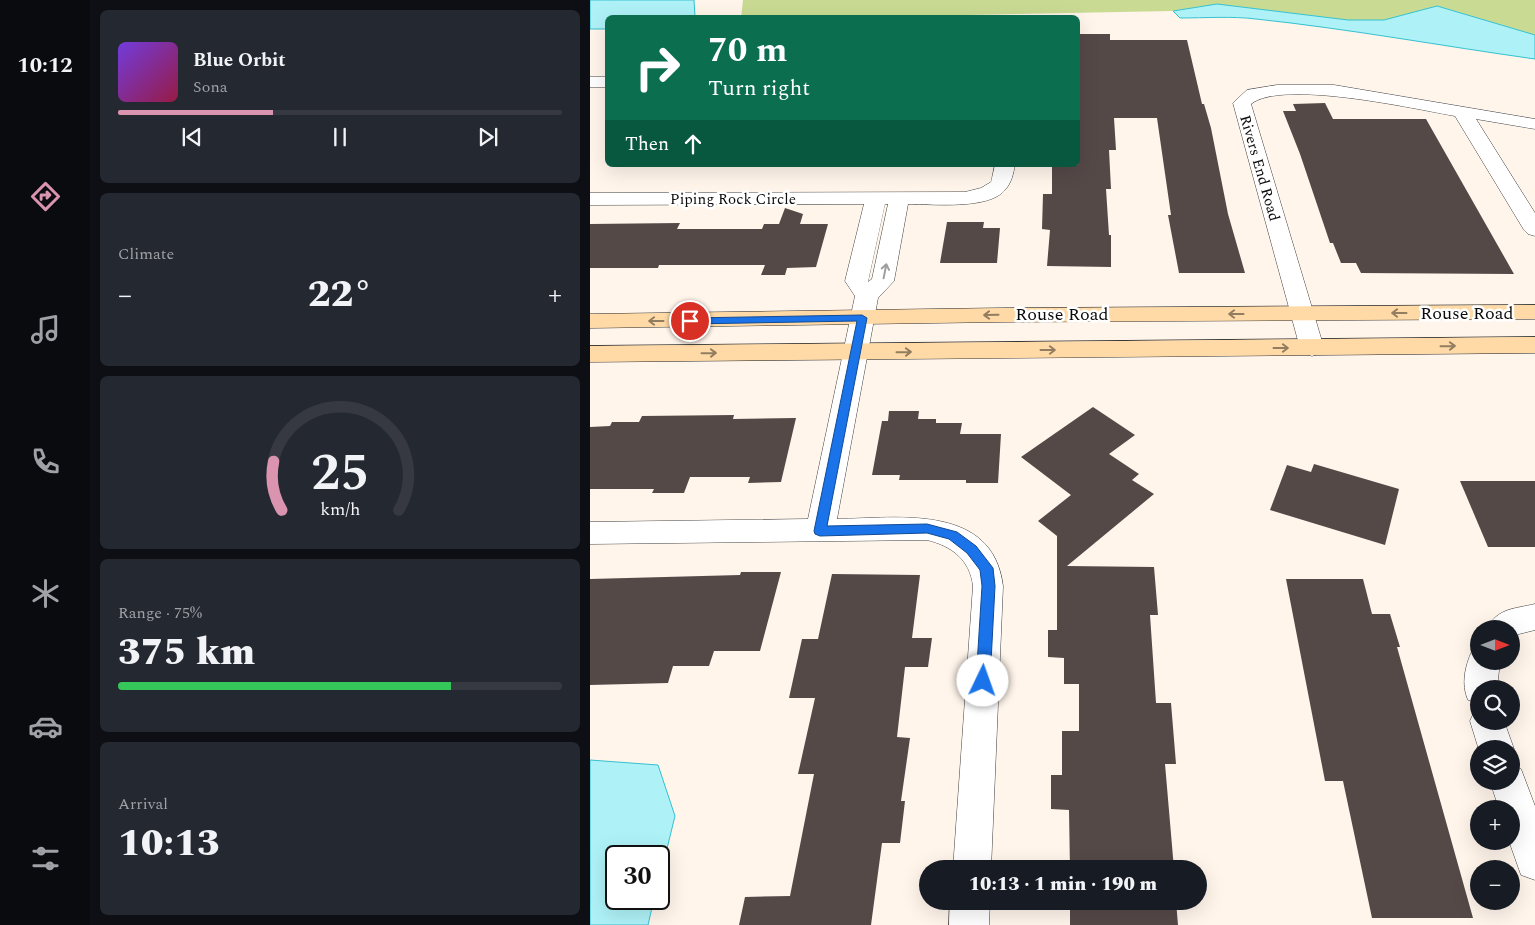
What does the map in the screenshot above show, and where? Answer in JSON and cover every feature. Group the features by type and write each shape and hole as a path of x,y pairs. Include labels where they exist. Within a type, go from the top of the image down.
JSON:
{"street":[{"path":"590,82 605,82"},
{"name":"Rivers End Road","path":"1312,348 1242,103 1253,94 1277,90 1325,90 1535,124"},
{"path":"1462,112 1535,230"},
{"name":"Piping Rock Circle","path":"590,199 965,198 992,192 1004,180 1005,167"},
{"path":"865,307 856,281 876,198"},
{"path":"820,531 865,307 883,281 900,198"},
{"path":"866,240 891,241"},
{"name":"Rouse Road","path":"590,321 865,307 1011,315 1535,312"},
{"name":"Rouse Road","path":"590,354 1535,346"},
{"path":"590,534 927,529 953,535 971,550 986,568 988,586 973,860"},
{"path":"1520,620 1535,617"},
{"path":"1511,790 1535,861"},
{"path":"969,925 970,910"}],"green space":[{"path":"743,0 1535,0 1535,35 1437,6 1384,20 1348,20 1217,4 1173,11 968,15 741,15"}],"water":[{"path":"590,0 694,0 695,15 605,15 605,29 590,29"},
{"path":"1217,4 1348,20 1384,20 1437,6 1535,35 1535,59 1291,23 1238,18 1180,18 1173,11"},
{"path":"590,760 658,765 675,816 668,845 605,845 605,910 651,910 648,925 590,925"}],"building":[{"path":"1080,34 1110,34 1110,40 1187,40 1202,104 1204,104 1211,128 1228,214 1245,273 1179,273 1168,215 1171,215 1157,118 1114,118 1116,150 1109,150 1111,189 1106,189 1109,235 1111,235 1111,267 1047,266 1050,230 1042,229 1043,194 1052,194 1052,167 1080,167"},
{"path":"1325,103 1333,119 1426,119 1514,274 1361,273 1356,263 1341,263 1333,243 1330,243 1300,154 1283,111 1296,111 1293,104"},
{"path":"785,208 803,214 800,224 828,224 816,267 787,268 785,275 761,275 765,265 659,265 658,268 590,268 590,224 680,223 677,229 762,229 764,224 779,224"},
{"path":"947,222 984,222 983,228 1000,228 997,263 940,263"},
{"path":"1093,407 1135,435 1109,454 1139,474 1132,480 1154,494 1067,566 1154,567 1158,615 1150,615 1156,703 1171,703 1176,764 1165,764 1173,860 1070,860 1069,810 1051,809 1051,775 1062,775 1062,731 1079,731 1079,684 1064,684 1064,658 1048,657 1048,630 1057,630 1057,536 1038,521 1071,495 1021,457"},
{"path":"889,411 919,411 918,419 936,419 936,423 962,423 960,434 1001,434 998,483 966,483 966,480 899,480 900,475 872,475 882,421 888,421"},
{"path":"734,415 733,419 796,418 781,482 748,483 750,477 690,477 684,493 652,493 654,489 590,489 590,427 610,426 612,422 639,422 642,416"},
{"path":"1314,464 1399,489 1385,545 1270,510 1287,465 1311,472"},
{"path":"1460,481 1535,481 1535,547 1488,547"},
{"path":"741,572 781,572 760,651 714,651 709,666 673,666 668,683 590,685 590,579 740,575"},
{"path":"832,574 920,575 912,638 932,638 928,667 905,667 897,737 910,738 901,801 905,801 900,843 882,843 871,925 739,925 745,897 790,896 814,774 798,774 815,698 789,698 802,639 818,639"},
{"path":"1286,579 1363,579 1372,614 1390,614 1400,647 1397,647 1473,918 1372,918 1343,781 1325,781"},
{"path":"1070,910 1177,910 1178,925 1070,925"}],"route":[{"path":"690,321 862,318 820,531 927,529 953,535 971,550 986,568 988,586 983,681"}]}
